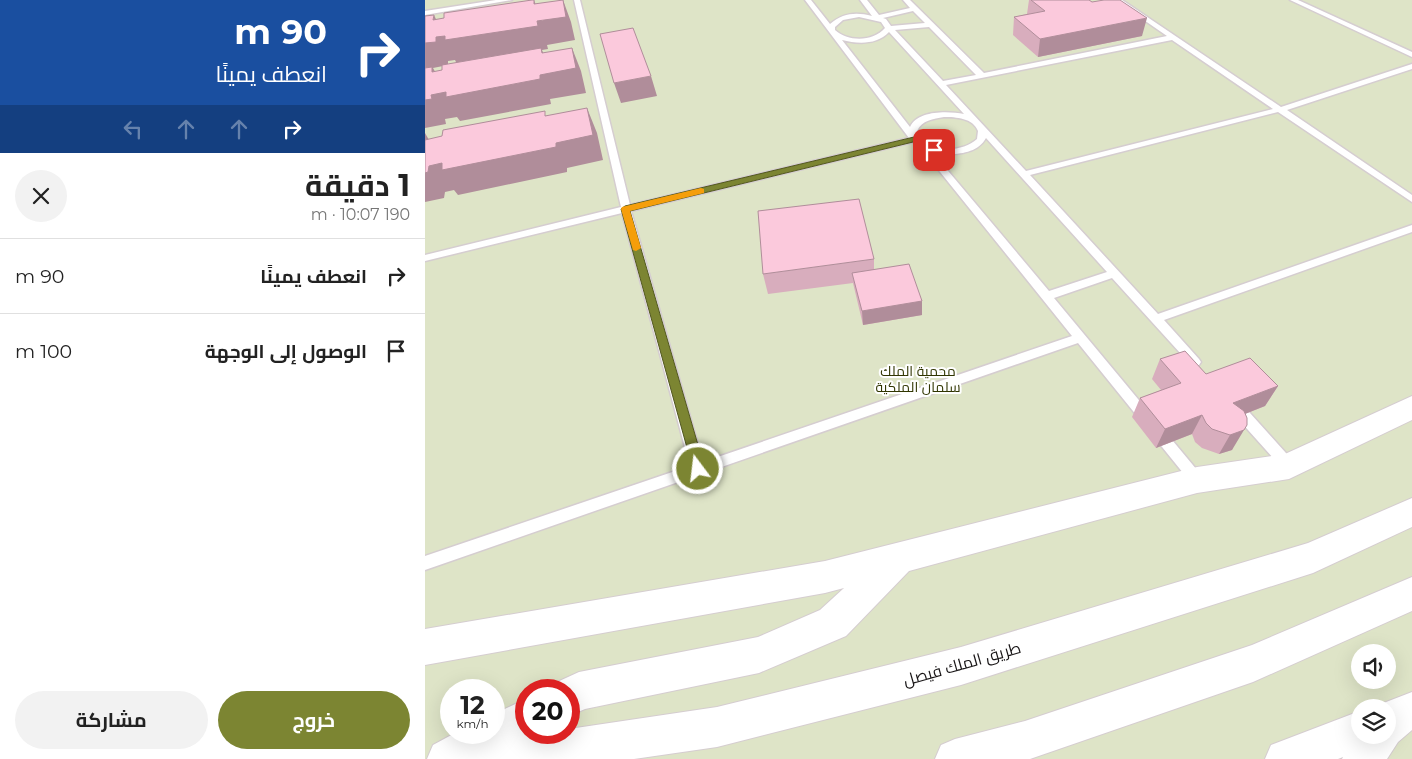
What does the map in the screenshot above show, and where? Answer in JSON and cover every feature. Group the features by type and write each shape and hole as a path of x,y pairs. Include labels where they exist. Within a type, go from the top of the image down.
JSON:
{"street":[{"path":"425,647 825,577 1197,480 1289,466 1412,408"},
{"name":"طريق الملك فيصل","path":"498,759 717,727 961,666 1313,557 1412,512"},
{"path":"580,691 759,655 833,623 899,558"},
{"path":"955,759 1025,741 1253,663 1412,594"},
{"path":"447,759 515,724"},
{"path":"1285,759 1351,736"},
{"path":"1362,759 1373,744"}],"lane":[{"path":"425,13 509,0"},
{"path":"577,0 625,209 698,469"},
{"path":"808,0 913,138 924,147 1197,480"},
{"path":"863,0 877,17"},
{"path":"907,0 982,76"},
{"path":"1118,0 1282,109 1412,199"},
{"path":"1293,0 1412,55"},
{"path":"877,17 915,9"},
{"path":"832,32 831,26 841,18 859,15 877,17 884,20 889,28 1203,370"},
{"path":"832,32 847,40 866,40 882,36 889,28 931,25"},
{"path":"941,84 1174,37"},
{"path":"1024,174 1282,109 1412,66"},
{"path":"913,138 912,130 915,124 933,115 955,114 978,124 983,133 981,139 968,149 945,152 924,147"},
{"path":"425,258 913,138"},
{"path":"1156,319 1412,228"},
{"path":"1047,296 1115,273"},
{"path":"425,563 1081,338"},
{"path":"1229,400 1289,466"}],"green space":[{"name":"محمية الملك سلمان الملكية","path":"425,0 1412,0 1412,759 425,759"}],"building":[{"path":"534,0 534,4 563,0 566,17 537,21 538,26 445,40 445,36 436,37 436,42 425,43 425,16 434,15 433,20 444,18 444,13"},
{"path":"1031,0 1089,0 1092,2 1120,0 1147,18 1040,39 1014,17 1045,11"},
{"path":"633,28 651,76 614,83 600,34"},
{"path":"541,48 542,53 572,48 576,68 540,75 540,79 446,97 446,92 431,95 432,99 425,100 425,68 432,67 432,72 442,70 442,65"},
{"path":"587,108 593,135 556,143 556,147 442,170 442,163 429,166 428,172 425,173 425,140 442,136 443,130 545,111 545,116"},
{"path":"859,199 874,259 763,274 758,211"},
{"path":"909,264 922,301 862,311 852,273"},
{"path":"1185,351 1206,374 1250,358 1278,386 1233,403 1244,411 1247,418 1247,425 1244,430 1230,435 1212,429 1202,415 1165,429 1140,398 1181,383 1160,359"}],"slow traffic":[{"path":"636,248 625,209 701,191"}],"route":[{"path":"698,469 625,209 914,139 924,147 934,150"}]}
